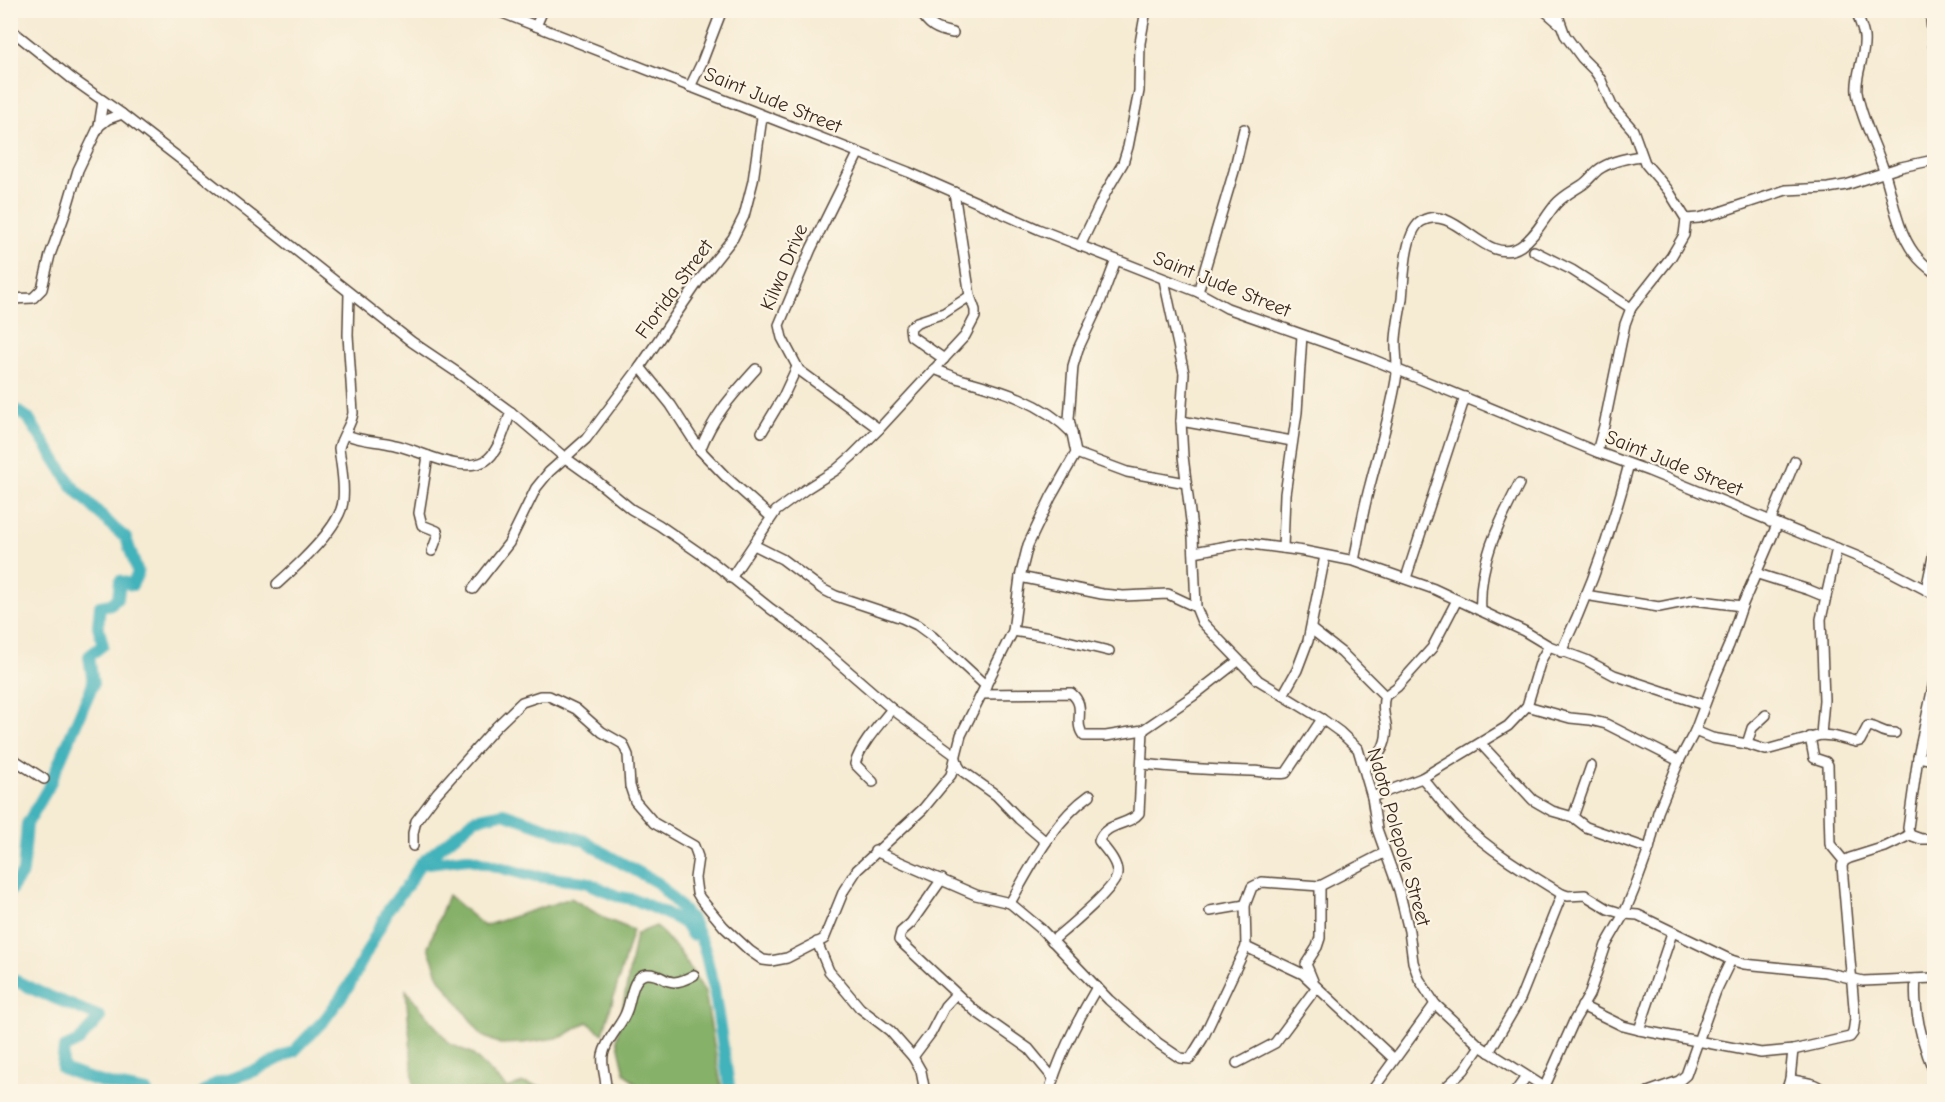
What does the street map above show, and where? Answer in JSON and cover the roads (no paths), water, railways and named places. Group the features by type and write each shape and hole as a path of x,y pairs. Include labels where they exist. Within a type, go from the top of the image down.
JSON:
{"street":[{"name":"Saint Jude Street","path":"495,10 954,192 1080,246 1198,292 1227,308 1369,358 1878,565 1930,592"},
{"path":"536,26 543,10"},
{"path":"690,87 722,10"},
{"path":"920,10 925,21 937,30 953,33"},
{"path":"1080,246 1123,163 1128,147 1139,91 1140,42 1146,10"},
{"path":"1544,10 1560,24 1581,57 1601,80 1612,106 1633,130 1641,156 1668,190 1686,219 1686,227 1679,243 1631,308 1625,324 1597,452"},
{"path":"1556,10 1560,24"},
{"path":"1857,10 1864,37 1856,76 1857,93 1885,172 1900,226 1919,259 1935,272"},
{"path":"1930,10 1935,49"},
{"path":"10,29 412,342 511,412 564,457 636,512 695,548 802,631 892,709 955,755 962,770 996,795 1046,842"},
{"path":"10,300 33,298 40,294 50,255 78,170 99,126 103,101"},
{"path":"99,126 108,119 122,114"},
{"name":"Florida Street","path":"472,589 509,543 536,488 564,457 586,439 640,367 698,282 734,238 744,216 753,181 762,117"},
{"path":"1198,292 1244,129"},
{"name":"Kilwa Drive","path":"858,154 823,222 780,320 780,331 797,367 804,374 879,429"},
{"path":"1354,561 1369,488 1381,442 1387,429 1398,370 1396,337 1406,261 1414,229 1420,222 1440,219 1453,223 1487,246 1514,249 1531,237 1555,205 1597,171 1610,163 1641,156"},
{"path":"1686,219 1717,213 1778,192 1846,185 1885,172 1935,160"},
{"path":"731,578 771,517 786,503 836,471 879,429 972,325 975,310 970,296 954,192"},
{"path":"1534,251 1572,270 1631,308"},
{"path":"412,846 412,833 416,821 437,793 496,727 522,702 540,696 549,696 576,709 602,732 623,744 628,755 630,786 635,801 654,823 694,846 698,856 697,892 724,927 750,951 763,960 771,961 787,958 824,939 849,881 857,870 923,809 951,775 955,755 965,728 1013,631 1020,577 1033,535 1050,497 1076,453 1069,419 1073,366 1116,260"},
{"name":"Ndoto Polepole Street","path":"1164,280 1184,373 1181,421 1194,552 1196,607 1202,622 1258,680 1322,719 1358,749 1372,797 1377,829 1399,890 1413,962 1419,979 1435,1004 1485,1049 1548,1089"},
{"path":"277,584 306,557 328,530 341,511 344,501 339,448 351,423 353,413 348,335 349,293"},
{"path":"944,358 910,336 910,328 917,322 944,313 970,296"},
{"path":"1283,548 1285,494 1297,412 1302,335"},
{"path":"640,367 670,405 700,450 771,517"},
{"path":"762,432 783,397 797,367"},
{"path":"700,450 719,412 756,369"},
{"path":"934,369 992,387 1047,412 1060,421 1072,434"},
{"path":"1406,578 1465,397"},
{"path":"345,434 364,441 402,446 452,463 479,463 492,455 511,412"},
{"path":"1181,421 1292,441"},
{"path":"1076,453 1126,472 1186,483"},
{"path":"428,456 419,513 422,525 437,531 438,535 432,551"},
{"path":"1548,1089 1582,1006 1595,982 1606,945 1624,914 1649,849 1658,812 1679,761 1695,731 1742,606 1758,574 1795,461"},
{"path":"1561,652 1575,622 1619,502 1629,464"},
{"path":"1481,611 1479,592 1484,567 1499,524 1519,484"},
{"path":"1194,552 1244,543 1354,561 1406,578 1457,600 1524,631 1561,652 1586,660 1614,675 1704,705"},
{"path":"754,545 782,559 822,590 902,618 917,626 932,636 984,690 1071,693 1079,703 1079,728 1084,736 1107,736 1143,730 1193,696 1238,661"},
{"path":"1821,735 1824,700 1821,619 1837,548"},
{"path":"1930,592 1935,552"},
{"path":"1283,695 1305,650 1325,556"},
{"path":"1758,574 1826,597"},
{"path":"1020,577 1102,594 1123,596 1168,594 1196,607"},
{"path":"1585,594 1659,607 1694,600 1742,606"},
{"path":"1364,768 1376,760 1386,736 1383,710 1385,696 1397,687 1432,648 1457,600"},
{"path":"1311,629 1342,653 1385,696"},
{"path":"1013,631 1109,651"},
{"path":"1372,797 1422,778 1508,726 1527,706 1541,660 1549,646"},
{"path":"1910,836 1908,828 1918,757 1935,682"},
{"path":"1527,706 1570,718 1606,724 1679,761"},
{"path":"873,782 855,764 857,756 892,709"},
{"path":"1747,744 1752,728 1766,715"},
{"path":"1142,764 1200,770 1253,771 1276,775 1287,773 1322,719"},
{"path":"1695,731 1712,738 1766,750 1821,735 1856,742 1860,741 1866,728 1871,726 1885,734 1895,733"},
{"path":"1052,941 1109,890 1117,879 1116,866 1099,841 1104,832 1136,817 1138,813 1143,730"},
{"path":"1810,737 1814,758 1828,765 1831,799 1830,844 1844,861"},
{"path":"1480,744 1533,800 1594,830 1649,849"},
{"path":"10,757 44,779"},
{"path":"1918,757 1935,760"},
{"path":"1573,818 1591,766"},
{"path":"1422,778 1473,834 1506,859 1562,894 1586,895 1608,909 1638,915 1731,960 1744,964 1825,972 1851,979 1875,981 1935,978"},
{"path":"1010,903 1046,842 1081,801 1090,795"},
{"path":"1844,861 1910,836 1921,840 1935,839"},
{"path":"875,851 976,895 1010,903 1158,1044 1185,1060 1190,1059 1203,1038 1246,947 1245,905 1249,893 1257,883 1320,886 1384,853"},
{"path":"1582,1006 1623,1026 1761,1053 1793,1050 1850,1037 1853,1033 1855,1019 1842,886 1844,861"},
{"path":"942,879 911,923 901,932 899,940 975,1011 1029,1049 1053,1078"},
{"path":"1318,990 1306,964 1320,938 1320,886"},
{"path":"1441,1092 1485,1049 1520,999 1562,894"},
{"path":"1210,911 1245,905"},
{"path":"1639,1030 1672,933"},
{"path":"817,942 829,970 860,1008 890,1031 913,1056 921,1071 925,1092"},
{"path":"1246,947 1303,974 1394,1059"},
{"path":"1648,1092 1683,1078 1699,1042 1716,991 1731,960"},
{"path":"606,1092 604,1052 627,1012 636,982 646,974 673,982 681,982 694,975"},
{"path":"1916,979 1916,1003 1923,1042 1934,1072"},
{"path":"1049,1092 1076,1022 1097,987"},
{"path":"1238,1063 1275,1042 1318,990"},
{"path":"913,1056 931,1033 945,1006 957,994"},
{"path":"1371,1092 1435,1004"},
{"path":"1786,1092 1790,1079 1793,1050"},
{"path":"1515,1092 1526,1077"},
{"path":"1790,1079 1819,1085 1824,1092"}],"waterway":[{"path":"10,406 28,418 73,487 126,538 138,573 132,585 120,581 118,598 111,604 100,606 98,626 103,645 89,656 93,684 48,788 27,824 23,872 10,891"},
{"path":"204,1092 215,1084 257,1070 294,1051 325,1019 349,986 389,909 420,864 475,819 503,813 585,841 658,883 692,920 704,947 714,989 730,1092"},
{"path":"420,864 467,858 527,875 586,882 617,896 636,900 675,918 684,923 692,935"},
{"path":"10,978 100,1017 79,1041 64,1048 62,1068 104,1083 147,1092"}]}
